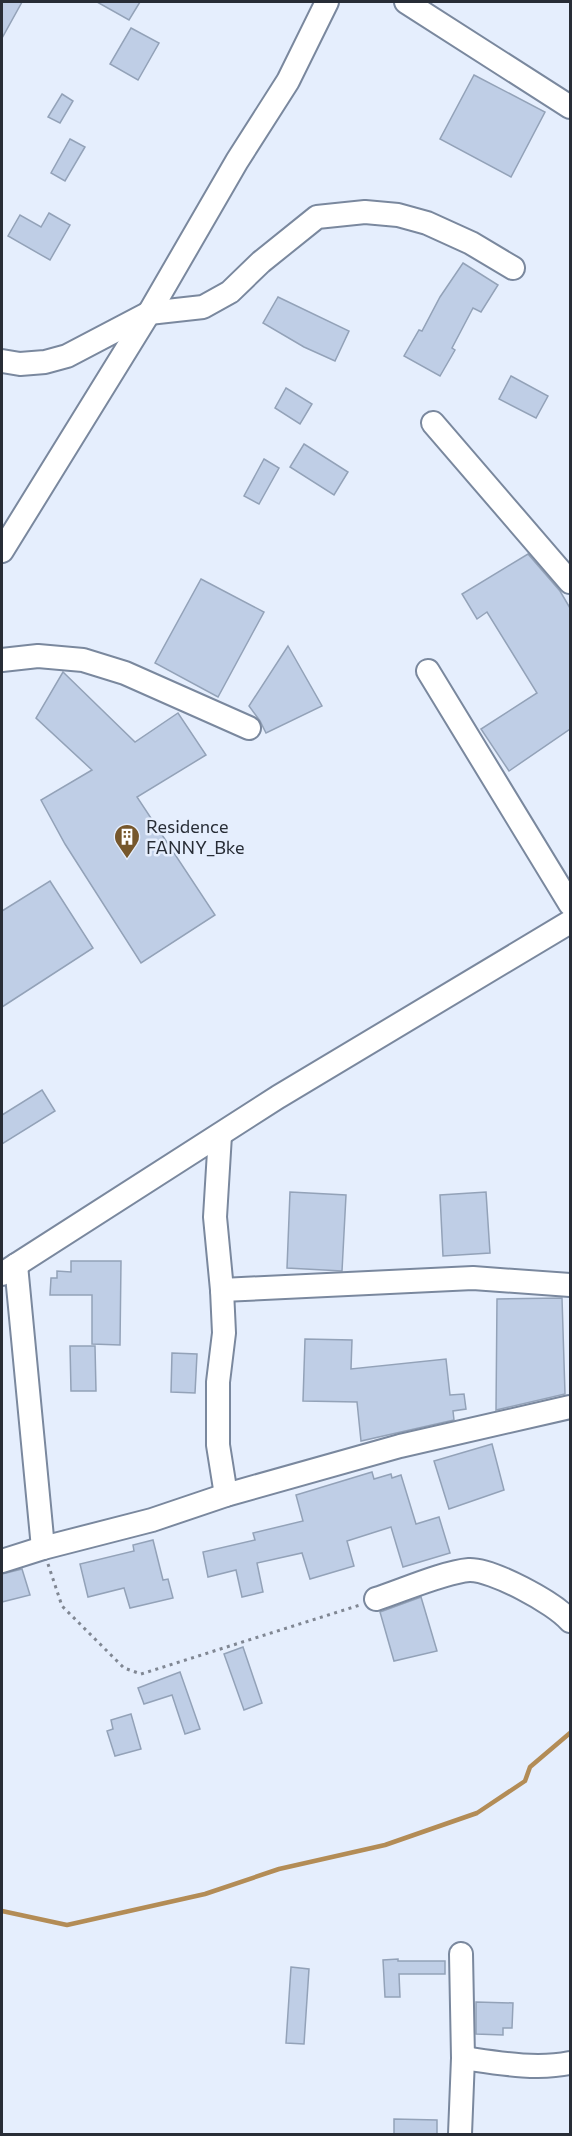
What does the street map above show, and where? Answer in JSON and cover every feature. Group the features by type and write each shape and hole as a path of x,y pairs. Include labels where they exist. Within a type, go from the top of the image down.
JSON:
{"street":[{"path":"2,551 149,313 237,161 288,81 327,2"},
{"path":"406,2 570,107"},
{"path":"2,361 20,364 45,362 67,356 149,313 203,307 230,292 261,262 317,217 365,212 398,215 427,223 471,243 513,268"},
{"path":"433,423 570,582"},
{"path":"2,660 38,656 83,660 125,673 249,728"},
{"path":"428,672 570,904"},
{"path":"43,1548 9,1270 278,1096 570,922"},
{"path":"220,1135 215,1217 224,1333 218,1382 218,1445 226,1495"},
{"path":"222,1290 473,1278 570,1285"},
{"path":"2,1561 152,1520 226,1495 400,1446 570,1407"},
{"path":"376,1599 453,1573 471,1570 488,1574 526,1590 563,1612 570,1621"},
{"path":"460,2134 463,2058 461,1954"},
{"path":"463,2058 510,2064 559,2066 570,2063"}],"path":[{"path":"43,1548 62,1606 124,1668 141,1674 376,1599"}],"building":[{"path":"2,2 22,2 2,38"},
{"path":"97,2 140,2 129,20"},
{"path":"131,28 159,43 138,80 110,64"},
{"path":"474,75 545,112 511,177 440,139"},
{"path":"62,94 73,101 60,123 48,117"},
{"path":"70,139 85,147 65,181 51,173"},
{"path":"49,213 70,225 50,260 8,236 20,215 41,227"},
{"path":"463,263 498,285 481,312 473,308 452,348 455,350 440,376 404,356 419,330 422,331 440,297"},
{"path":"278,297 349,331 335,361 304,347 263,323"},
{"path":"511,376 548,396 536,418 499,399"},
{"path":"286,388 312,404 300,424 275,408"},
{"path":"304,444 348,472 334,495 290,467"},
{"path":"264,459 279,468 259,504 244,496"},
{"path":"528,554 560,591 570,608 570,729 509,771 481,729 537,693 487,612 477,619 462,594"},
{"path":"201,579 264,612 218,697 155,663"},
{"path":"288,646 322,706 266,733 249,706"},
{"path":"63,672 135,742 178,713 206,755 137,797 215,915 141,963 65,844 41,800 92,770 36,718"},
{"path":"50,881 93,948 2,1007 2,911"},
{"path":"42,1090 55,1111 2,1144 2,1115"},
{"path":"290,1192 346,1195 342,1271 287,1268"},
{"path":"486,1192 490,1253 443,1256 440,1195"},
{"path":"71,1261 121,1261 120,1345 92,1344 92,1295 50,1295 51,1278 57,1278 57,1271 71,1272"},
{"path":"562,1298 565,1394 496,1410 497,1299"},
{"path":"305,1339 352,1340 351,1369 446,1359 450,1395 464,1394 466,1409 453,1411 454,1420 361,1441 357,1402 303,1401"},
{"path":"70,1346 95,1346 96,1391 71,1391"},
{"path":"172,1353 197,1354 195,1393 171,1392"},
{"path":"492,1444 504,1490 449,1509 434,1461"},
{"path":"372,1472 374,1479 391,1474 392,1478 401,1475 416,1524 439,1517 450,1553 403,1567 391,1527 347,1541 354,1566 310,1579 302,1553 257,1563 263,1592 242,1597 236,1570 208,1577 203,1552 255,1540 253,1533 303,1521 296,1495"},
{"path":"153,1540 163,1580 168,1579 173,1598 130,1608 124,1588 88,1597 80,1564 134,1551 133,1545"},
{"path":"22,1569 30,1595 2,1602 2,1574"},
{"path":"421,1597 437,1651 394,1661 380,1612"},
{"path":"243,1647 262,1703 244,1710 224,1654"},
{"path":"180,1672 200,1729 185,1734 172,1695 144,1704 138,1688"},
{"path":"131,1714 141,1749 115,1756 107,1731 113,1729 111,1720"},
{"path":"398,1959 398,1961 445,1961 445,1974 399,1974 400,1997 385,1997 383,1960"},
{"path":"291,1967 309,1969 304,2044 286,2043"},
{"path":"476,2002 513,2003 512,2028 503,2028 503,2035 476,2034"},
{"path":"394,2119 437,2120 437,2134 394,2134"}],"waterway":[{"path":"2,1911 67,1925 205,1894 279,1869 385,1845 477,1813 525,1781 530,1767 570,1733"}],"place":[{"name":"Residence FANNY_Bke","path":"127,860"}]}
